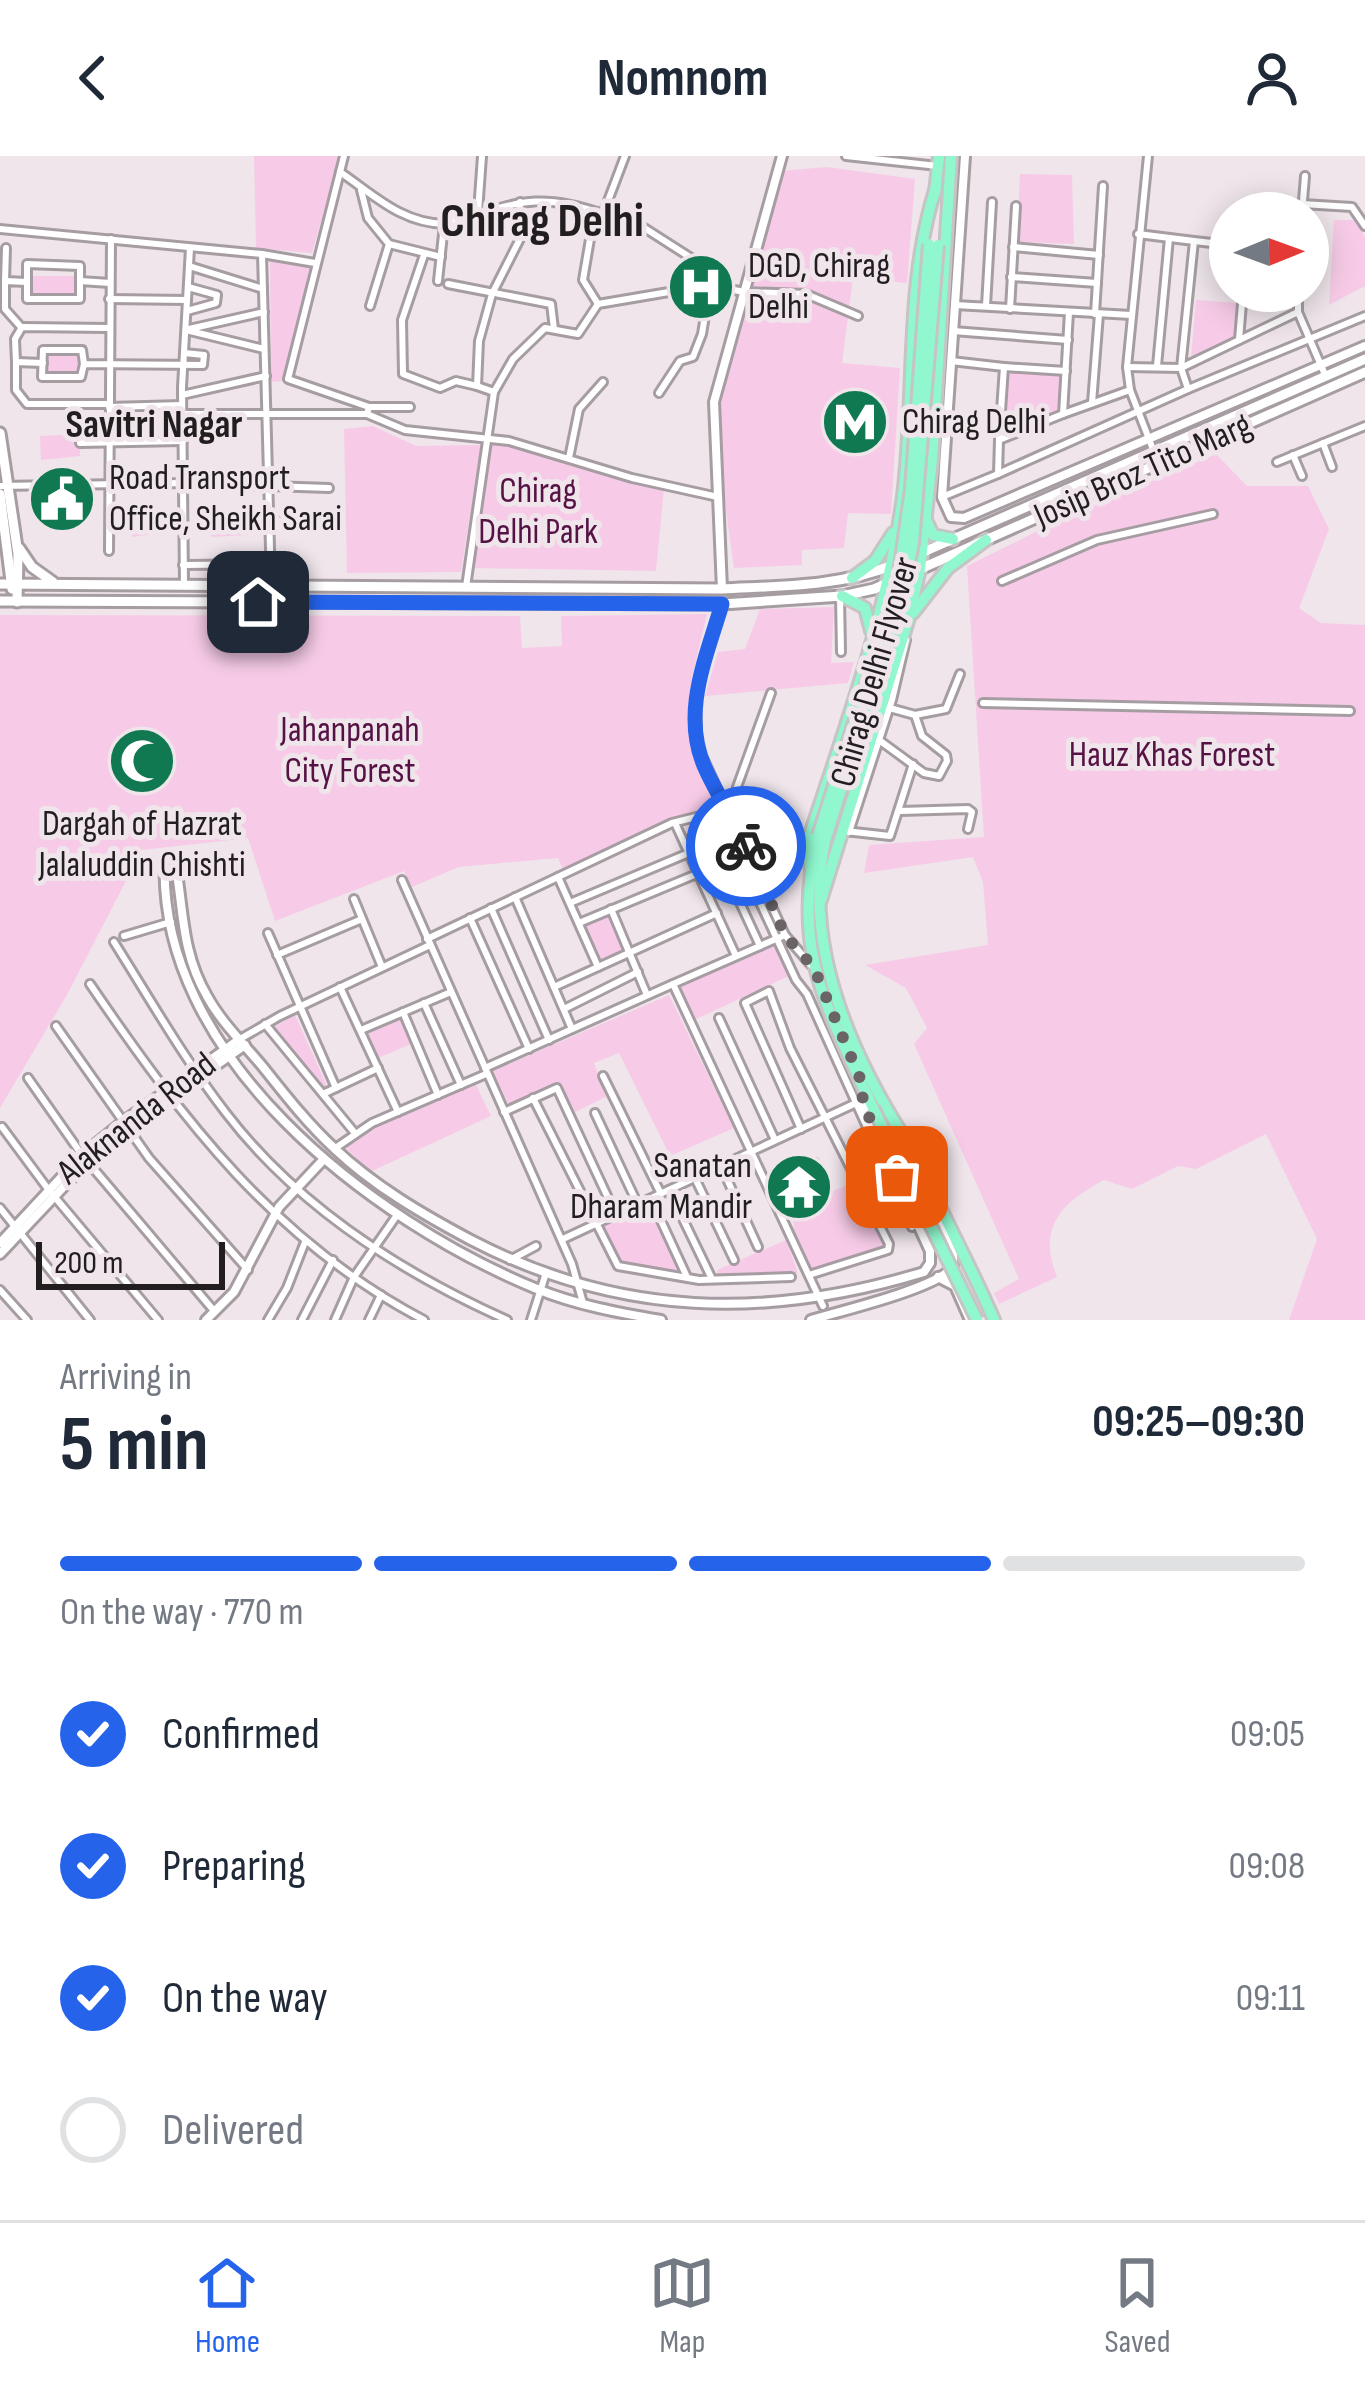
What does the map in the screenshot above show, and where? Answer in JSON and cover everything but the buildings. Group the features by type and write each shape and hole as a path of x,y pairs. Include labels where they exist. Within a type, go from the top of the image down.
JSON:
{"main road":[{"path":"950,156 918,259 893,565 808,841 806,917 814,968 864,1088 974,1320"},
{"name":"Chirag Delhi Flyover","path":"933,244 950,156"},
{"path":"939,161 948,305 923,552 875,737 820,900 836,1002 897,1128 956,1234 994,1320"},
{"name":"Chirag Delhi Flyover","path":"810,866 897,587 943,186"},
{"name":"Josip Broz Tito Marg","path":"10,584 722,589 852,578 893,565 1365,359"},
{"name":"Josip Broz Tito Marg","path":"0,602 722,604 841,596 889,583 1365,372"},
{"path":"909,399 936,401"},
{"path":"0,434 10,584 17,602"},
{"path":"852,578 888,545 900,517"},
{"path":"926,518 933,535 953,539"},
{"path":"908,621 948,568 986,540"},
{"path":"0,567 11,545"},
{"path":"11,545 54,583"},
{"path":"841,596 858,602 869,615 868,652"},
{"path":"856,694 863,686 872,686 884,706"},
{"name":"Chirag Delhi Flyover","path":"820,900 821,838"}],"street":[{"path":"344,156 288,379 405,430 487,438 718,497"},
{"path":"478,214 482,156"},
{"path":"598,304 583,280 590,239 625,156"},
{"path":"722,589 714,402 782,156"},
{"path":"846,156 939,161"},
{"path":"1148,156 1127,367 1130,390 1154,452"},
{"path":"943,186 964,159"},
{"path":"964,159 948,305 953,331 942,497 947,514 960,519 1365,346"},
{"path":"340,172 404,217 445,224 520,202 566,201 603,214"},
{"path":"1304,192 1305,176"},
{"path":"360,186 368,218 389,244 441,257"},
{"path":"1092,403 1103,186"},
{"path":"477,386 479,341 492,294 527,225 520,221 520,202"},
{"path":"986,307 992,202"},
{"path":"466,586 494,392 514,359 545,328 578,334 598,304 687,292 690,287 696,261 607,204"},
{"path":"1010,308 1016,206"},
{"path":"1329,207 1352,207 1365,226"},
{"path":"445,224 443,282 551,304 554,329"},
{"path":"0,229 315,263"},
{"path":"1138,234 1209,243"},
{"path":"1157,368 1169,238"},
{"path":"109,550 110,239"},
{"path":"1188,389 1181,368 1194,242"},
{"path":"370,307 389,244"},
{"path":"1013,247 1100,255"},
{"path":"6,248 5,309 22,327 109,328"},
{"path":"184,584 182,405 190,248"},
{"path":"262,254 272,585"},
{"path":"424,255 402,320 403,374 440,388 456,381 494,392"},
{"path":"27,264 80,266 80,281 80,299 27,299 27,264"},
{"path":"189,266 263,289"},
{"path":"1011,277 1099,283"},
{"path":"5,281 27,282"},
{"path":"80,281 110,283"},
{"path":"690,287 710,284 744,292 806,294 858,316"},
{"path":"659,393 680,361 693,357 710,284"},
{"path":"187,311 216,303 217,295 188,287"},
{"path":"110,299 187,300"},
{"path":"948,305 1132,315"},
{"path":"186,330 264,312"},
{"path":"1063,414 1069,312"},
{"path":"1240,340 1242,312"},
{"path":"1127,367 1181,368 1298,312 1326,378"},
{"path":"942,497 1365,316"},
{"path":"22,327 15,339 16,390 26,404 182,405 267,416 410,407"},
{"path":"186,330 265,349"},
{"path":"953,331 1068,340"},
{"path":"43,350 82,350 84,364 81,377 42,377 43,350"},
{"path":"84,364 203,365 204,355 184,353"},
{"path":"951,361 1066,371"},
{"path":"16,362 43,363"},
{"path":"998,474 1004,367"},
{"path":"182,405 266,376"},
{"path":"569,459 580,409 603,382"},
{"path":"999,440 1130,390"},
{"path":"1277,462 1365,426"},
{"path":"80,443 183,441"},
{"path":"1322,443 1332,467"},
{"path":"1293,455 1302,476"},
{"path":"4,488 183,483 329,488"},
{"path":"1002,581 1096,540 1213,514"},
{"path":"269,521 298,522"},
{"path":"183,565 271,564"},
{"path":"841,596 842,652"},
{"path":"722,604 693,722 706,771 734,819 781,937 814,968"},
{"path":"884,706 915,715 946,709 959,674"},
{"path":"734,819 737,787 771,693"},
{"path":"983,704 1350,711"},
{"path":"875,737 932,776 939,776 947,761 942,750 922,736 915,715"},
{"path":"845,831 886,838 893,831 913,764"},
{"path":"900,811 968,809 972,814 968,829"},
{"path":"243,1042 265,1024 470,918 675,823 701,816 760,946"},
{"path":"675,823 736,956"},
{"path":"570,903 724,835 734,842 912,1227"},
{"path":"661,1320 542,1291 467,1256 397,1215 323,1159 229,1052 187,978 171,922 164,861 170,854 176,860 181,923 206,996 334,1149 408,1204 545,1276 581,1290 704,1316"},
{"path":"578,923 699,873"},
{"path":"558,877 598,967"},
{"path":"402,880 562,1240 583,1303"},
{"path":"515,897 572,1029"},
{"path":"355,899 382,967"},
{"path":"491,908 549,1040"},
{"path":"611,909 647,995"},
{"path":"554,987 717,913"},
{"path":"470,918 529,1048"},
{"path":"277,955 362,919"},
{"path":"124,937 171,922"},
{"path":"268,933 336,1088"},
{"path":"334,1149 354,1132 461,1085 529,1048 781,937"},
{"path":"114,942 230,1118 297,1189 442,1289 507,1320"},
{"path":"564,1009 638,972"},
{"path":"90,984 166,1096 273,1215 354,1277 424,1320"},
{"path":"673,984 823,1306"},
{"path":"340,987 398,1112"},
{"path":"801,1129 746,1004 769,991 790,1048 889,1247 852,1264 809,1275"},
{"path":"360,1030 451,992"},
{"path":"424,1004 461,1085"},
{"path":"403,1012 438,1095"},
{"path":"719,1018 776,1141"},
{"path":"265,1024 354,1132"},
{"path":"56,1026 162,1174 248,1270"},
{"name":"Alaknanda Road","path":"0,1243 84,1158 243,1042"},
{"path":"323,1094 378,1068"},
{"path":"603,1076 712,1280"},
{"path":"28,1078 84,1158 215,1312"},
{"path":"504,1112 554,1088 560,1090 616,1215"},
{"path":"809,1315 924,1272 930,1264 930,1251 862,1102 864,1088"},
{"path":"533,1098 617,1266 688,1279 791,1277"},
{"path":"562,1240 854,1104"},
{"path":"595,1113 638,1204"},
{"path":"2,1126 50,1192 158,1320"},
{"path":"809,1315 873,1302 951,1270 953,1255 897,1128"},
{"path":"206,1320 248,1270 273,1215 323,1159"},
{"path":"768,1186 815,1163"},
{"path":"721,1166 758,1247"},
{"path":"695,1178 734,1260"},
{"path":"651,1199 688,1279"},
{"path":"0,1208 91,1320"},
{"path":"914,1214 924,1220 931,1208"},
{"path":"334,1320 354,1277 397,1215"},
{"path":"0,1254 15,1230"},
{"path":"268,1320 287,1288 305,1240"},
{"path":"510,1260 536,1246"},
{"path":"302,1320 333,1260"},
{"path":"531,1320 545,1276"},
{"path":"936,1276 955,1286 974,1320"},
{"path":"0,1290 27,1320"},
{"path":"369,1320 381,1295"},
{"path":"399,1320 403,1309"}],"green space":[{"path":"254,156 340,156 312,253 256,248"},
{"path":"827,167 915,179 907,283 853,278 842,363 900,368 891,514 848,513 844,548 802,550 802,565 734,568 716,439 718,402 780,171"},
{"path":"1020,174 1072,175 1074,244 1017,242"},
{"path":"1334,220 1357,220 1365,238 1365,286 1329,305"},
{"path":"270,261 310,267 282,381 271,382"},
{"path":"26,276 80,276 80,299 27,299"},
{"path":"1196,300 1209,301 1209,312 1235,312 1234,338 1191,357"},
{"path":"42,353 80,353 81,377 42,377"},
{"path":"1008,372 1061,376 1059,410 1003,433"},
{"path":"173,413 175,446 113,447 113,414"},
{"path":"373,426 416,446 481,445 461,572 347,573 344,429"},
{"path":"80,434 80,456 41,460 40,436"},
{"name":"Chirag Delhi Park","path":"488,441 664,488 656,571 471,568"},
{"name":"Hauz Khas Forest","path":"1216,454 1247,486 1308,486 1329,529 1299,608 1321,623 1365,625 1365,1320 1289,1320 1317,1239 1266,1134 1196,1169 1178,1166 1132,1189 1104,1180 1089,1189 1065,1208 1052,1230 1057,1277 999,1304 994,1293 1019,1279 914,1044 927,1028 906,988 865,965 988,945 983,882 973,857 864,873 869,845 984,837 967,566 1060,520"},
{"path":"155,511 155,534 132,537 131,513"},
{"path":"212,512 247,513 248,535 211,537"},
{"path":"834,607 831,663 854,662 848,683 705,696 718,652 745,649 760,609"},
{"name":"Jahanpanah City Forest","path":"707,614 690,691 690,731 719,805 565,874 558,858 459,867 412,887 404,871 275,921 248,838 142,850 68,993 0,1108 0,615 520,616 522,648 562,646 561,616"},
{"path":"610,912 626,949 599,960 582,923"},
{"path":"777,943 791,975 694,1020 680,985"},
{"path":"669,995 734,1128 670,1156 619,1053 594,1063 606,1097 575,1112 561,1083 509,1105 492,1071"},
{"path":"295,1015 327,1086 323,1089 273,1028"},
{"path":"402,1019 411,1044 378,1058 366,1034"},
{"path":"476,1085 491,1116 370,1172 346,1148 358,1134"},
{"path":"853,1183 884,1246 842,1264 812,1270 795,1234 791,1207"},
{"path":"647,1206 680,1273 618,1262 601,1227"},
{"path":"786,1240 798,1273 718,1277 717,1270"}],"way so far":[{"path":"746,846 785,935 814,968 864,1088 862,1102 897,1177"}],"place":[{"name":"DGD, Chirag Delhi","path":"701,287"},
{"name":"Chirag Delhi","path":"855,422"},
{"name":"Road Transport Office, Sheikh Sarai","path":"62,499"},
{"name":"Dargah of Hazrat Jalaluddin Chishti","path":"142,761"},
{"name":"Sanatan Dharam Mandir","path":"799,1187"}],"district":[{"name":"Chirag Delhi","path":"542,221"},
{"name":"Savitri Nagar","path":"154,425"}],"route":[{"path":"258,602 722,604 693,722 706,771 746,846"}]}
